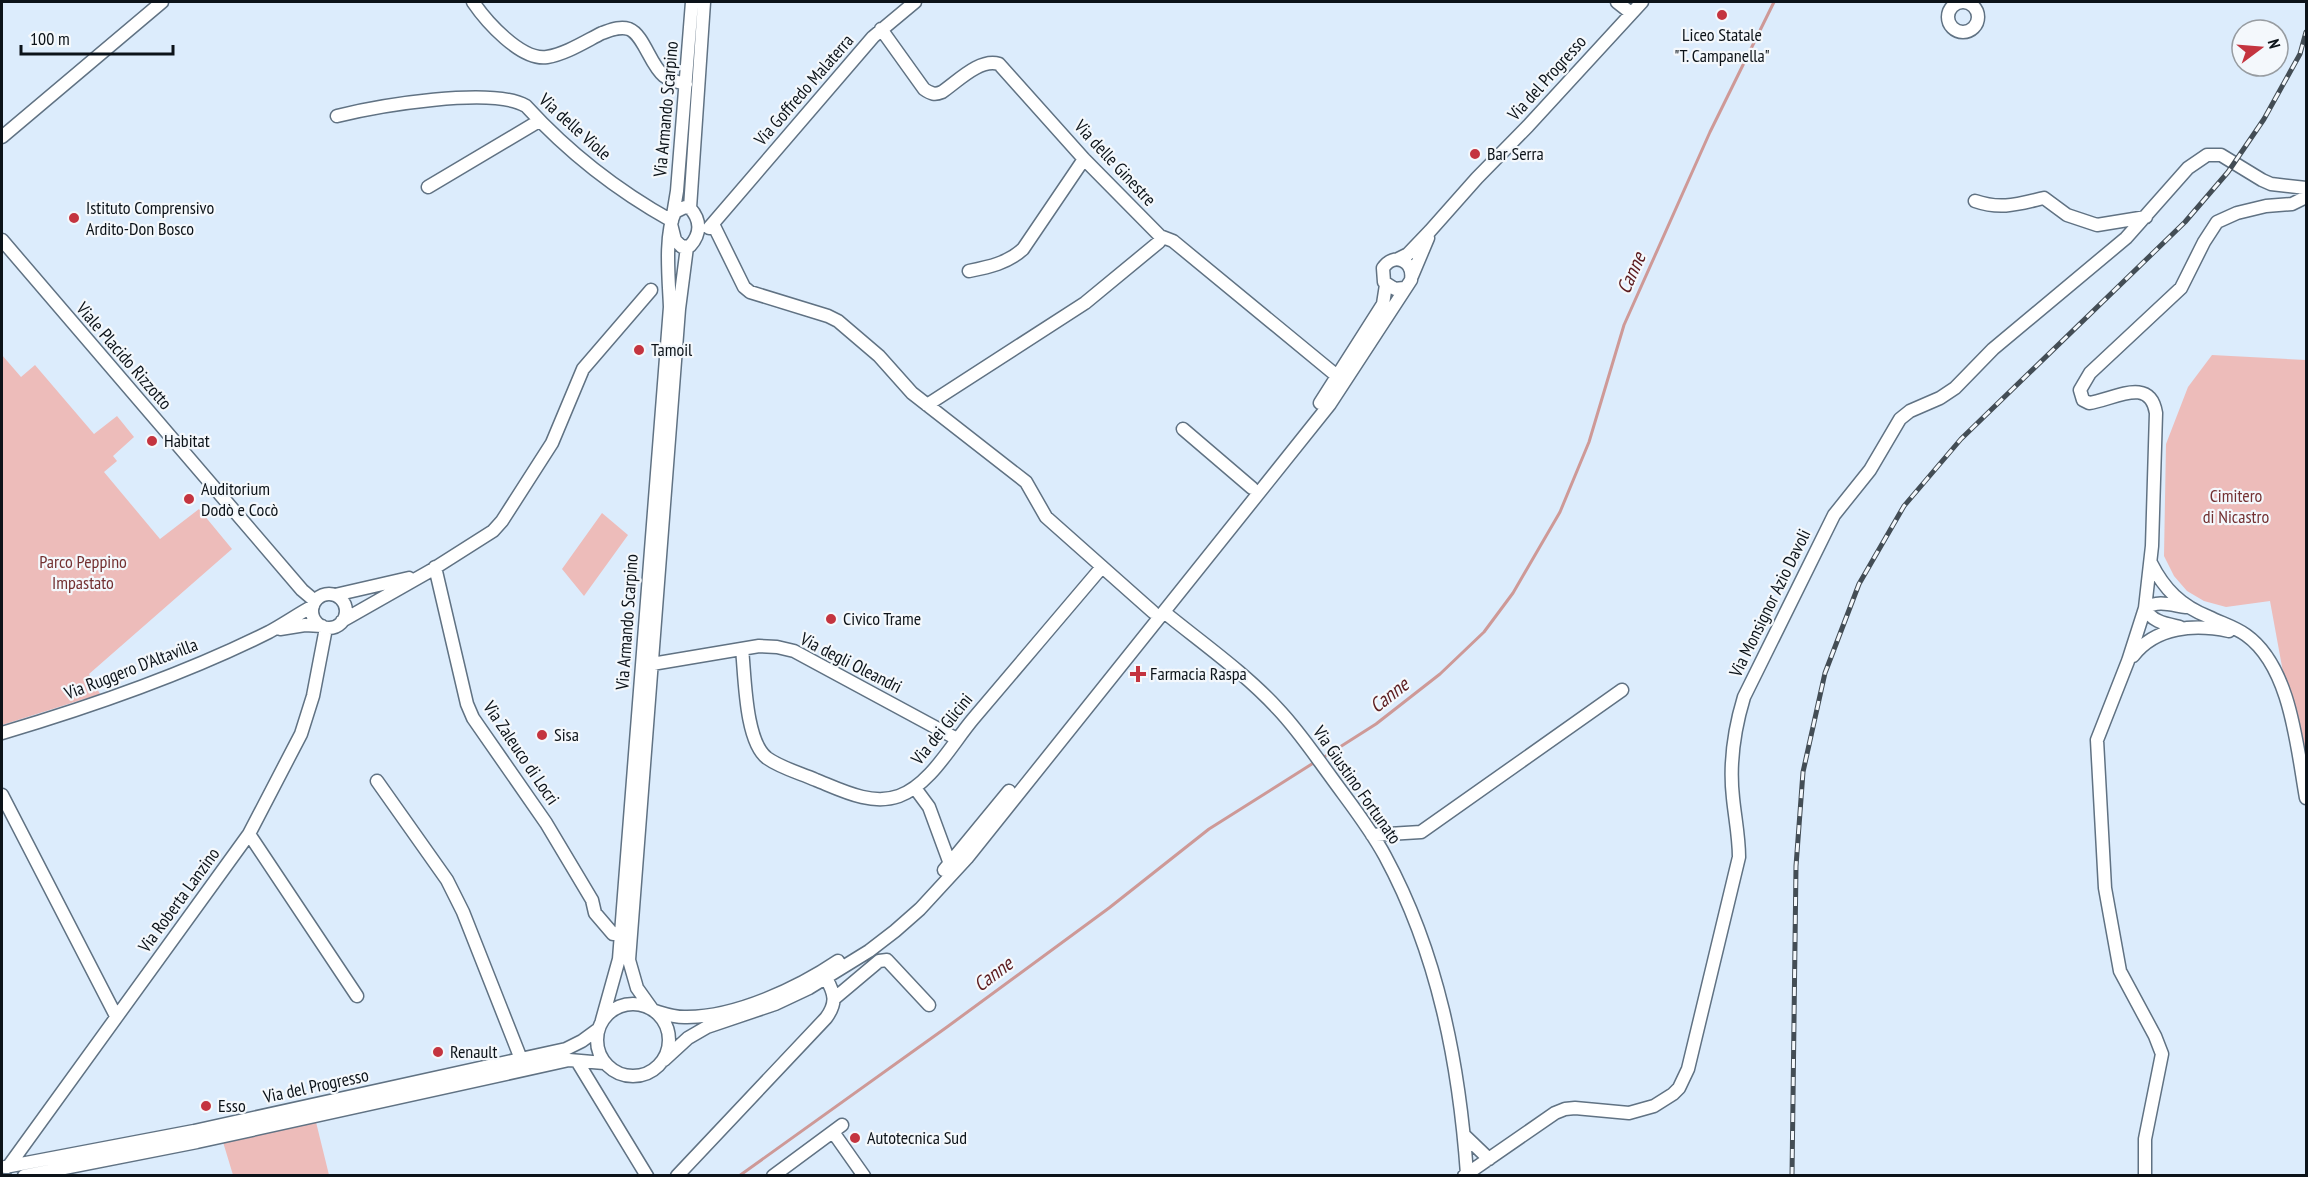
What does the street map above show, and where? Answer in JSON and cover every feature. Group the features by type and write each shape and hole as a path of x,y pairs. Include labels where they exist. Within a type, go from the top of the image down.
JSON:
{"street":[{"path":"2,137 162,2"},
{"path":"472,2 504,38 517,48 542,57 557,54 613,29 628,29 638,37 654,66 666,78 686,84"},
{"name":"Via Armando Scarpino","path":"600,1025 619,959 670,307 667,272 677,191 692,2"},
{"name":"Via Armando Scarpino","path":"690,208 704,2"},
{"name":"Via Goffredo Malaterra","path":"698,235 713,224 882,29 915,2"},
{"path":"1617,2 1631,13"},
{"name":"Via del Progresso","path":"1398,259 1408,254 1430,231 1642,2"},
{"name":"Via delle Ginestre","path":"882,29 924,89 929,92 936,94 942,92 981,65 993,62 999,64 1084,159 1160,236 1173,241 1337,376"},
{"name":"Via delle Viole","path":"337,116 377,106 484,98 518,102 526,106 582,160 606,179 672,221"},
{"path":"428,187 539,120"},
{"name":"Via Monsignor Azio Davoli","path":"1466,1175 1555,1113 1565,1109 1629,1113 1664,1101 1679,1089 1688,1069 1739,857 1739,836 1733,796 1733,753 1736,726 1744,697 1834,515 1870,470 1900,419 1910,411 1940,398 1955,388 1993,349 2126,238 2188,168 2207,155 2214,154 2227,158 2271,184 2307,188"},
{"path":"969,271 1006,261 1023,249 1084,159"},
{"path":"2145,1176 2145,1139 2162,1054 2155,1035 2120,972 2105,888 2097,740 2128,661 2145,608 2151,561 2156,426 2154,401 2142,392 2089,403 2083,400 2080,390 2090,373 2181,288 2204,242 2217,222 2237,213 2266,206 2292,204 2307,197"},
{"path":"1975,201 1989,206 2003,207 2044,198 2067,215 2097,225 2146,217"},
{"name":"Via Goffredo Malaterra","path":"698,219 715,216 726,207"},
{"path":"690,208 698,219 698,235 687,247 682,247 675,240 672,221 679,209 690,208"},
{"name":"Via Giustino Fortunato","path":"713,224 744,287 750,292 838,321 879,357 912,393 1026,482 1046,517 1102,567 1241,675 1278,708 1298,732 1372,835 1414,916 1432,964 1448,1033 1464,1134 1466,1175"},
{"path":"1412,276 1407,262 1398,259 1390,260 1383,268 1383,279 1386,285 1383,304 1323,399 1252,488 1159,612 943,884 896,931 826,978 775,1004 707,1027 688,1038 656,1068 646,1074 634,1077 623,1076 612,1071 604,1063 598,1052 596,1041 600,1025 609,1012 619,1006 642,1005 684,1018 704,1017 730,1011 771,996 835,964 890,925 914,903 950,864 1159,612 1330,404 1404,288 1410,283 1430,231"},
{"path":"927,405 1085,303 1159,242 1160,236"},
{"name":"Viale Placido Rizzotto","path":"2,240 314,603"},
{"name":"Via Armando Scarpino","path":"653,1010 637,988 629,960 679,309 686,269 687,247"},
{"path":"651,290 669,287 686,269"},
{"path":"433,569 392,583 324,595 314,603 314,620 324,627 335,627 342,621 433,569 493,531 502,521 552,443 583,369 667,272"},
{"path":"1386,285 1395,289 1404,288"},
{"path":"1183,429 1252,488"},
{"path":"2151,561 2160,581 2174,597 2188,607 2245,634 2259,646 2272,664 2292,716 2307,798"},
{"name":"Via dei Glicini","path":"742,649 751,727 755,742 765,756 779,765 848,792 872,799 890,799 915,788 927,777 1102,567"},
{"name":"Via Zaleuco di Locri","path":"433,569 464,696 473,718 546,823 592,900 595,913 613,934 621,934"},
{"path":"334,595 345,606 345,616 342,621"},
{"name":"Via Ruggero D'Altavilla","path":"2,733 158,681 270,632 314,603"},
{"path":"2145,608 2162,603 2188,607"},
{"path":"2145,608 2147,614 2154,619 2184,628 2218,629 2245,634"},
{"name":"Via Ruggero D'Altavilla","path":"270,632 291,627 324,627"},
{"name":"Via Roberta Lanzino","path":"5,1167 249,834 301,734 313,696 324,627"},
{"path":"2128,661 2140,646 2159,635 2184,628"},
{"name":"Via degli Oleandri","path":"652,664 759,646 794,651 957,739"},
{"path":"1372,835 1420,832 1622,690"},
{"path":"377,781 447,880 463,912 521,1059"},
{"path":"915,788 929,807 950,864"},
{"path":"2,795 116,1016"},
{"path":"249,834 357,996"},
{"path":"835,998 879,961 887,960 929,1005"},
{"path":"677,1176 834,1008 835,998 826,978"},
{"path":"653,1010 662,1019 669,1039 664,1060"},
{"name":"Via del Progresso","path":"5,1167 194,1131 566,1049 582,1041 600,1025"},
{"name":"Via del Progresso","path":"24,1176 197,1142 568,1060 604,1063"},
{"path":"577,1061 647,1176"},
{"path":"773,1176 837,1128 864,1176"},
{"path":"1464,1134 1489,1159"}],"green space":[{"name":"Parco Peppino Impastato","path":"2,355 21,377 35,365 94,434 117,416 134,437 113,456 117,461 104,472 160,539 199,509 232,549 89,674 100,694 2,725"},
{"name":"Cimitero di Nicastro","path":"2212,355 2306,360 2306,798 2270,601 2226,607 2204,601 2187,591 2174,576 2164,556 2166,444 2188,387"},
{"path":"602,513 628,535 584,596 562,569"},
{"path":"316,1122 329,1175 233,1175 223,1142"}],"waterway":[{"name":"Canne","path":"1321,759 1376,724 1440,674 1484,632 1513,593 1560,512 1589,442 1624,325 1710,132 1774,2"},
{"name":"Canne","path":"739,1176 1109,908 1209,829 1315,762"}],"railway":[{"path":"1792,1176 1796,866 1803,772 1825,673 1859,584 1904,506 1961,439 2185,222 2228,172 2264,119 2300,54 2306,32"}],"place":[{"name":"Liceo Statale \"T. Campanella\"","path":"1722,15"},
{"name":"Bar Serra","path":"1475,154"},
{"name":"Istituto Comprensivo Ardito-Don Bosco","path":"74,218"},
{"name":"Tamoil","path":"639,350"},
{"name":"Habitat","path":"152,441"},
{"name":"Auditorium Dodò e Cocò","path":"189,499"},
{"name":"Civico Trame","path":"831,619"},
{"name":"Farmacia Raspa","path":"1138,674"},
{"name":"Sisa","path":"542,735"},
{"name":"Renault","path":"438,1052"},
{"name":"Esso","path":"206,1106"},
{"name":"Autotecnica Sud","path":"855,1138"}]}
